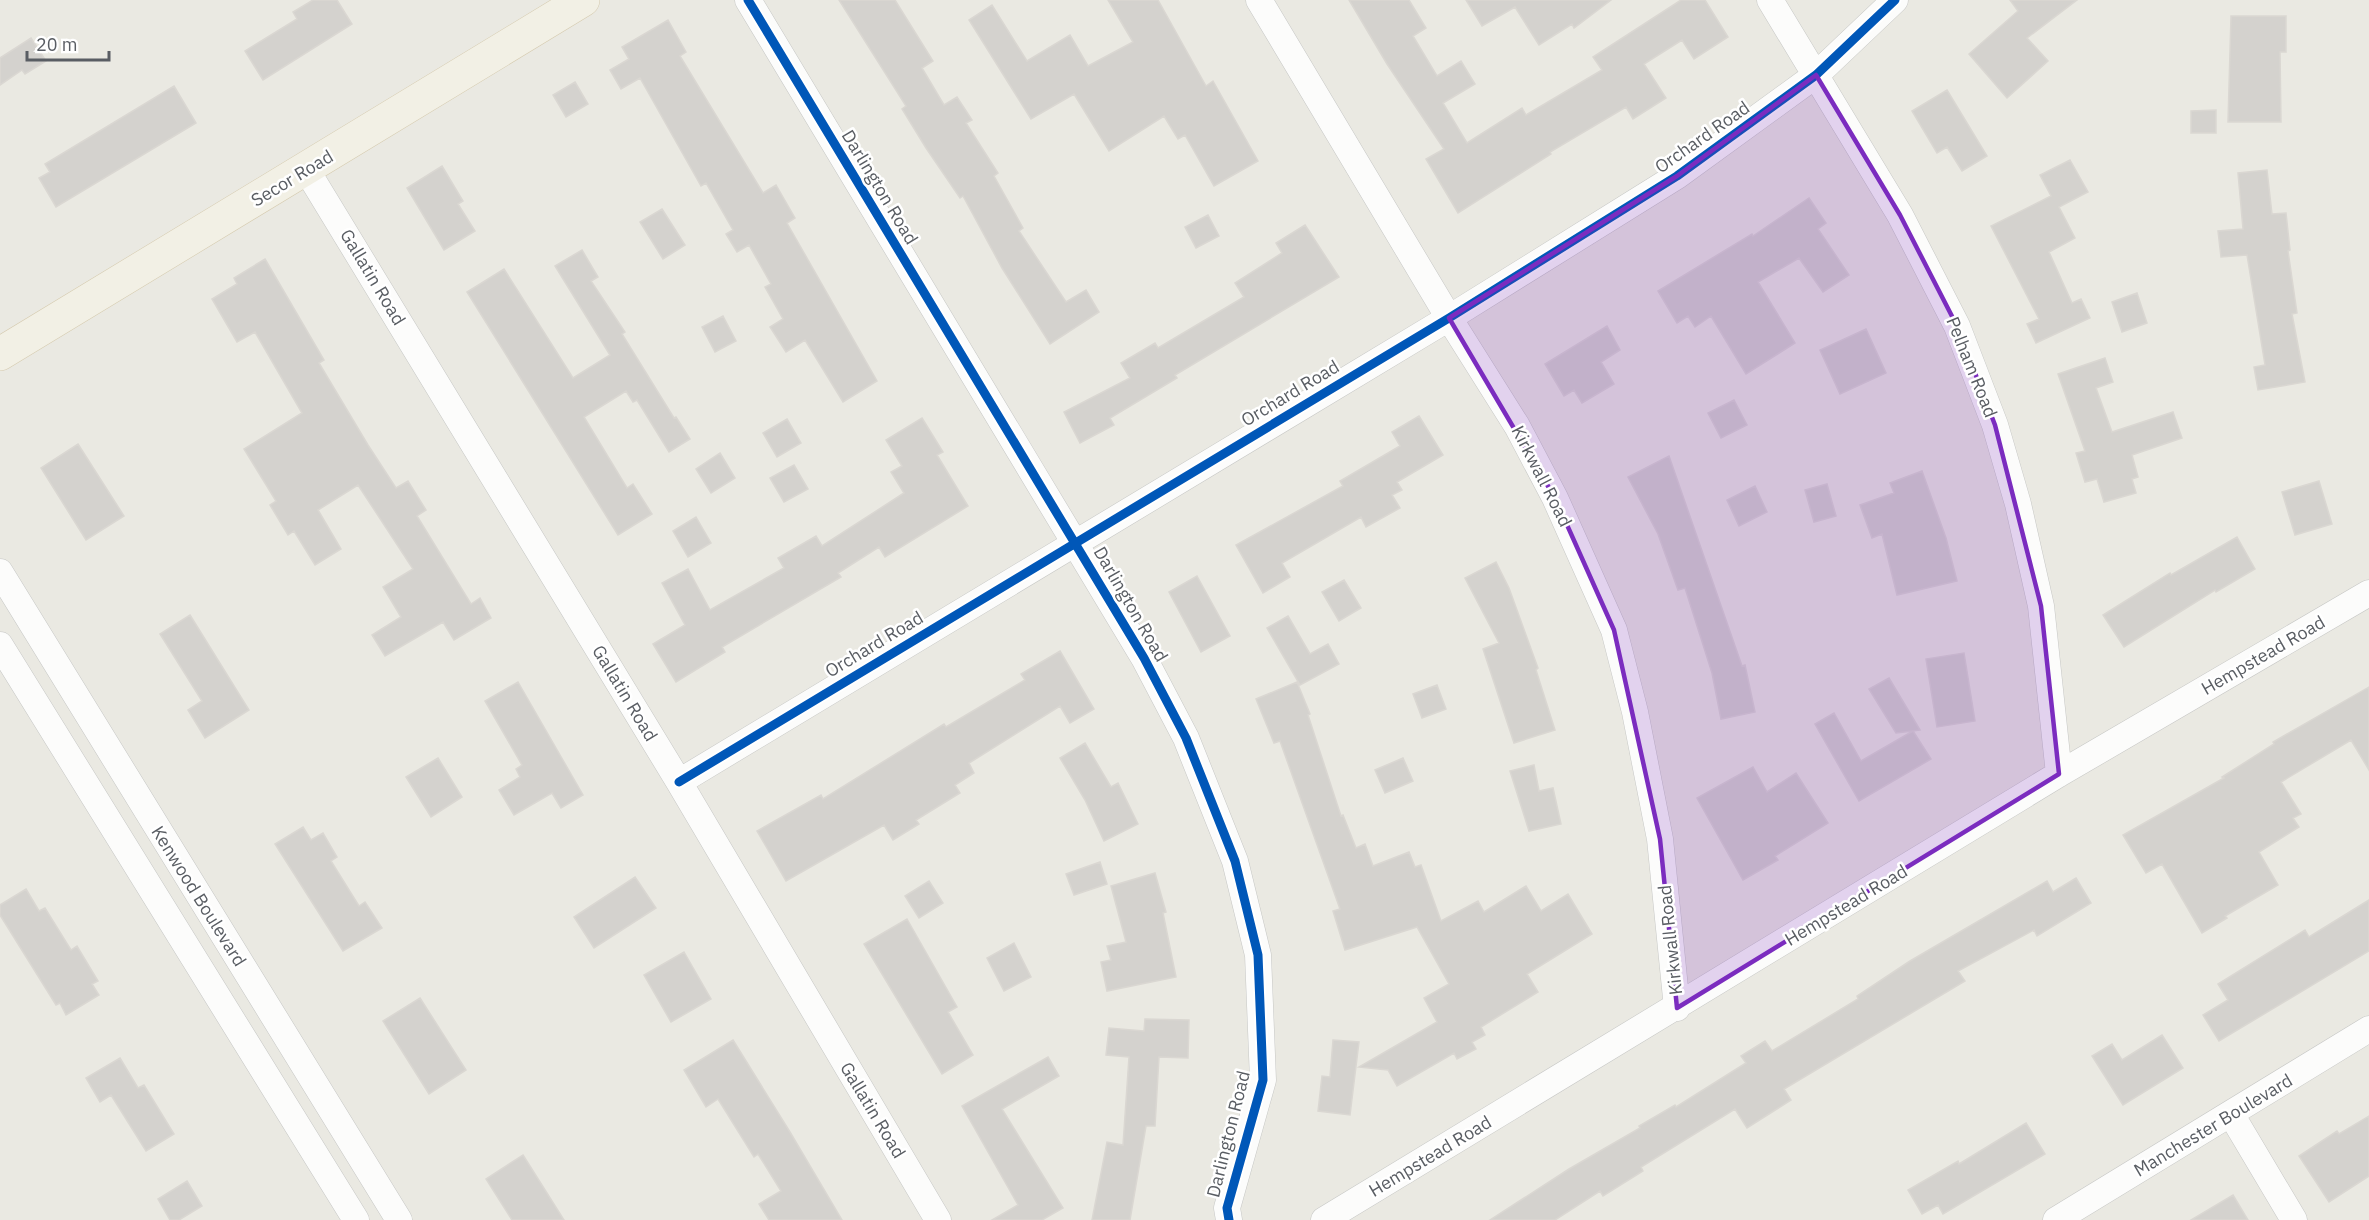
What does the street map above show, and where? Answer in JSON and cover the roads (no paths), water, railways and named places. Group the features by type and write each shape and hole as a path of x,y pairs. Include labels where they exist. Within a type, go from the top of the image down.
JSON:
{"main road":[{"name":"Secor Road","path":"0,354 583,0"}],"street":[{"name":"Darlington Road","path":"748,0 1144,658 1186,738 1235,861 1258,955 1263,1080 1227,1208 1229,1220"},
{"name":"Kirkwall Road","path":"1259,0 1449,318 1517,426 1555,498 1614,630 1635,712 1660,839 1677,1008"},
{"name":"Pelham Road","path":"1770,0 1900,215 1957,326 1995,425 2018,504 2042,606 2059,774"},
{"name":"Orchard Road","path":"679,782 1449,318 1677,176 1816,75 1895,0"},
{"name":"Gallatin Road","path":"306,169 679,782 938,1220"},
{"name":"Kenwood Boulevard","path":"0,572 399,1220"},
{"name":"Hempstead Road","path":"1324,1220 1677,1008 2059,774 2369,593"},
{"name":"Kenwood Boulevard","path":"0,645 356,1220"},
{"name":"Manchester Boulevard","path":"2056,1220 2369,1029"},
{"path":"2231,1114 2294,1220"}]}
